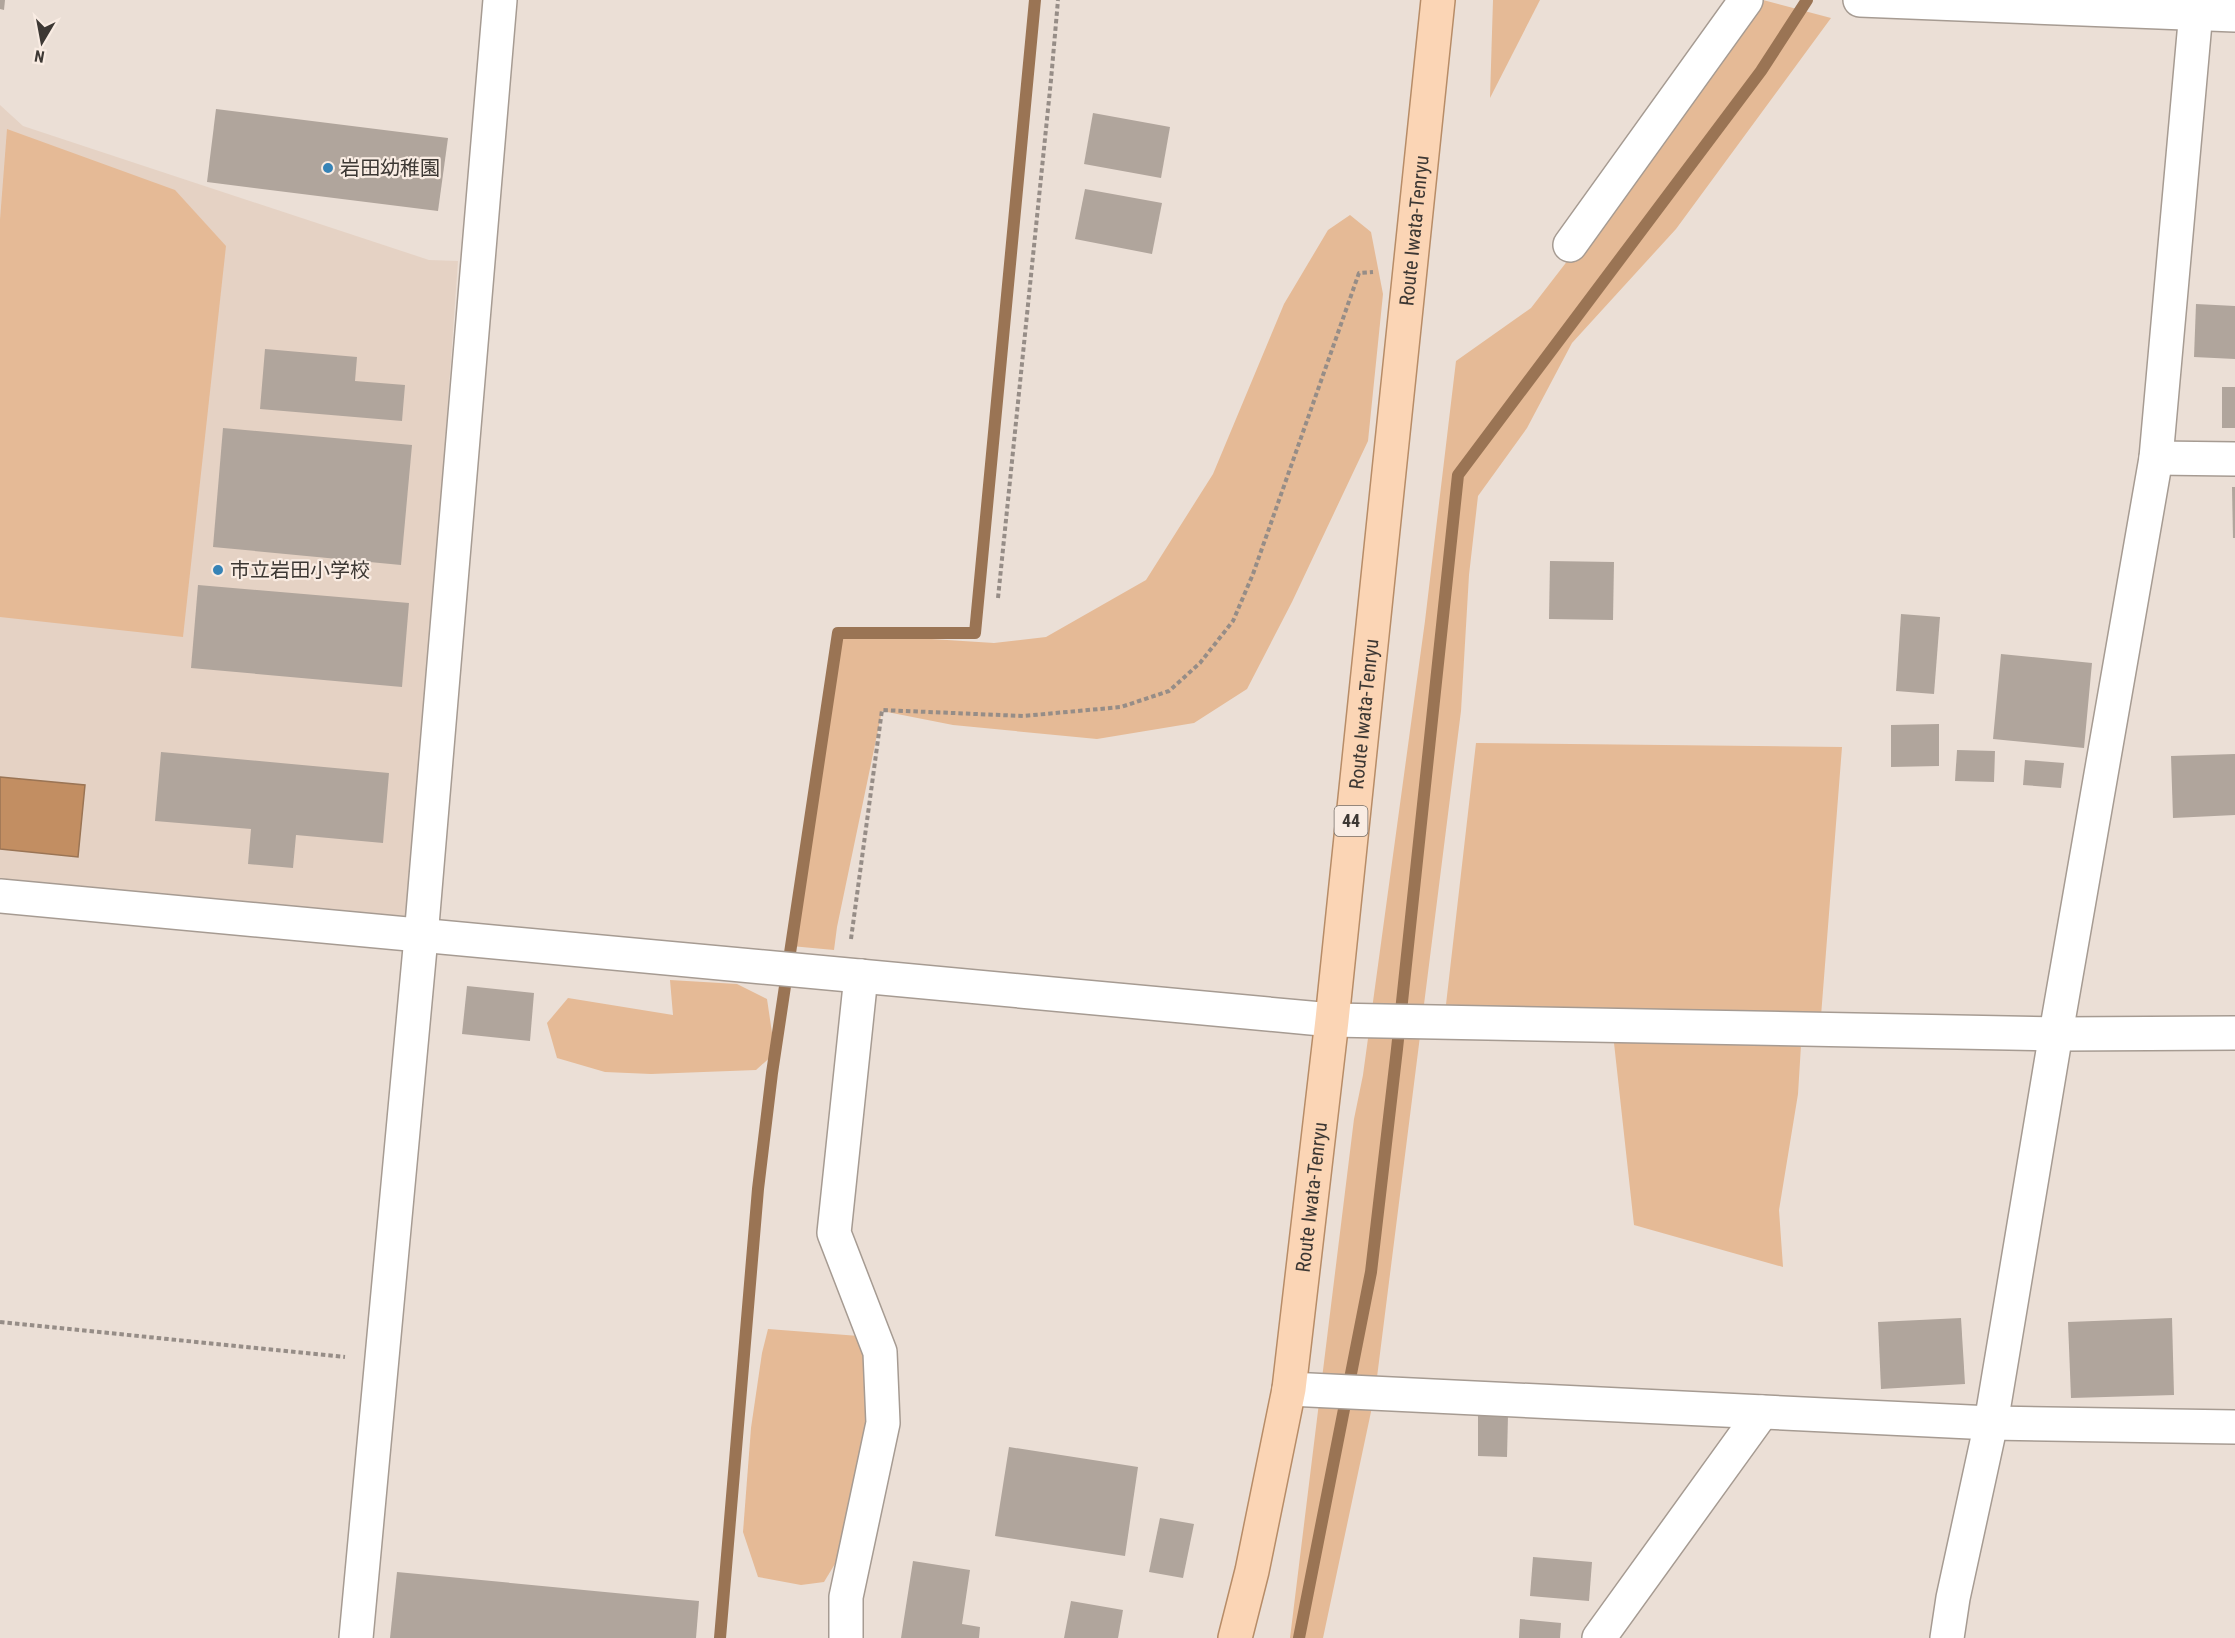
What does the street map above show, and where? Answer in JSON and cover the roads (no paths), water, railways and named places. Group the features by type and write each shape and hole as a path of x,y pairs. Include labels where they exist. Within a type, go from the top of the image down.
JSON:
{"main road":[{"name":"Route Iwata-Tenryu","path":"1235,1638 1252,1571 1289,1389 1332,1020 1438,0"}],"street":[{"path":"356,1638 421,937 500,0"},
{"path":"1570,245 1746,0"},
{"path":"1860,0 2196,7 2235,15"},
{"path":"1947,1638 1953,1598 1991,1423 2156,458 2196,7"},
{"path":"2156,458 2235,459"},
{"path":"0,896 421,937 1332,1020 2235,1034"},
{"path":"846,1638 846,1597 883,1424 880,1352 834,1233 854,975"},
{"path":"1289,1389 1991,1423 2235,1427"},
{"path":"1599,1638 1762,1412"}],"waterway":[{"path":"720,1638 758,1189 772,1073 838,633 975,633 1035,0"},
{"path":"1299,1638 1371,1272 1458,475 1761,71 1807,0"}],"place":[{"name":"岩田幼稚園","path":"328,168"},
{"name":"市立岩田小学校","path":"218,570"}]}
